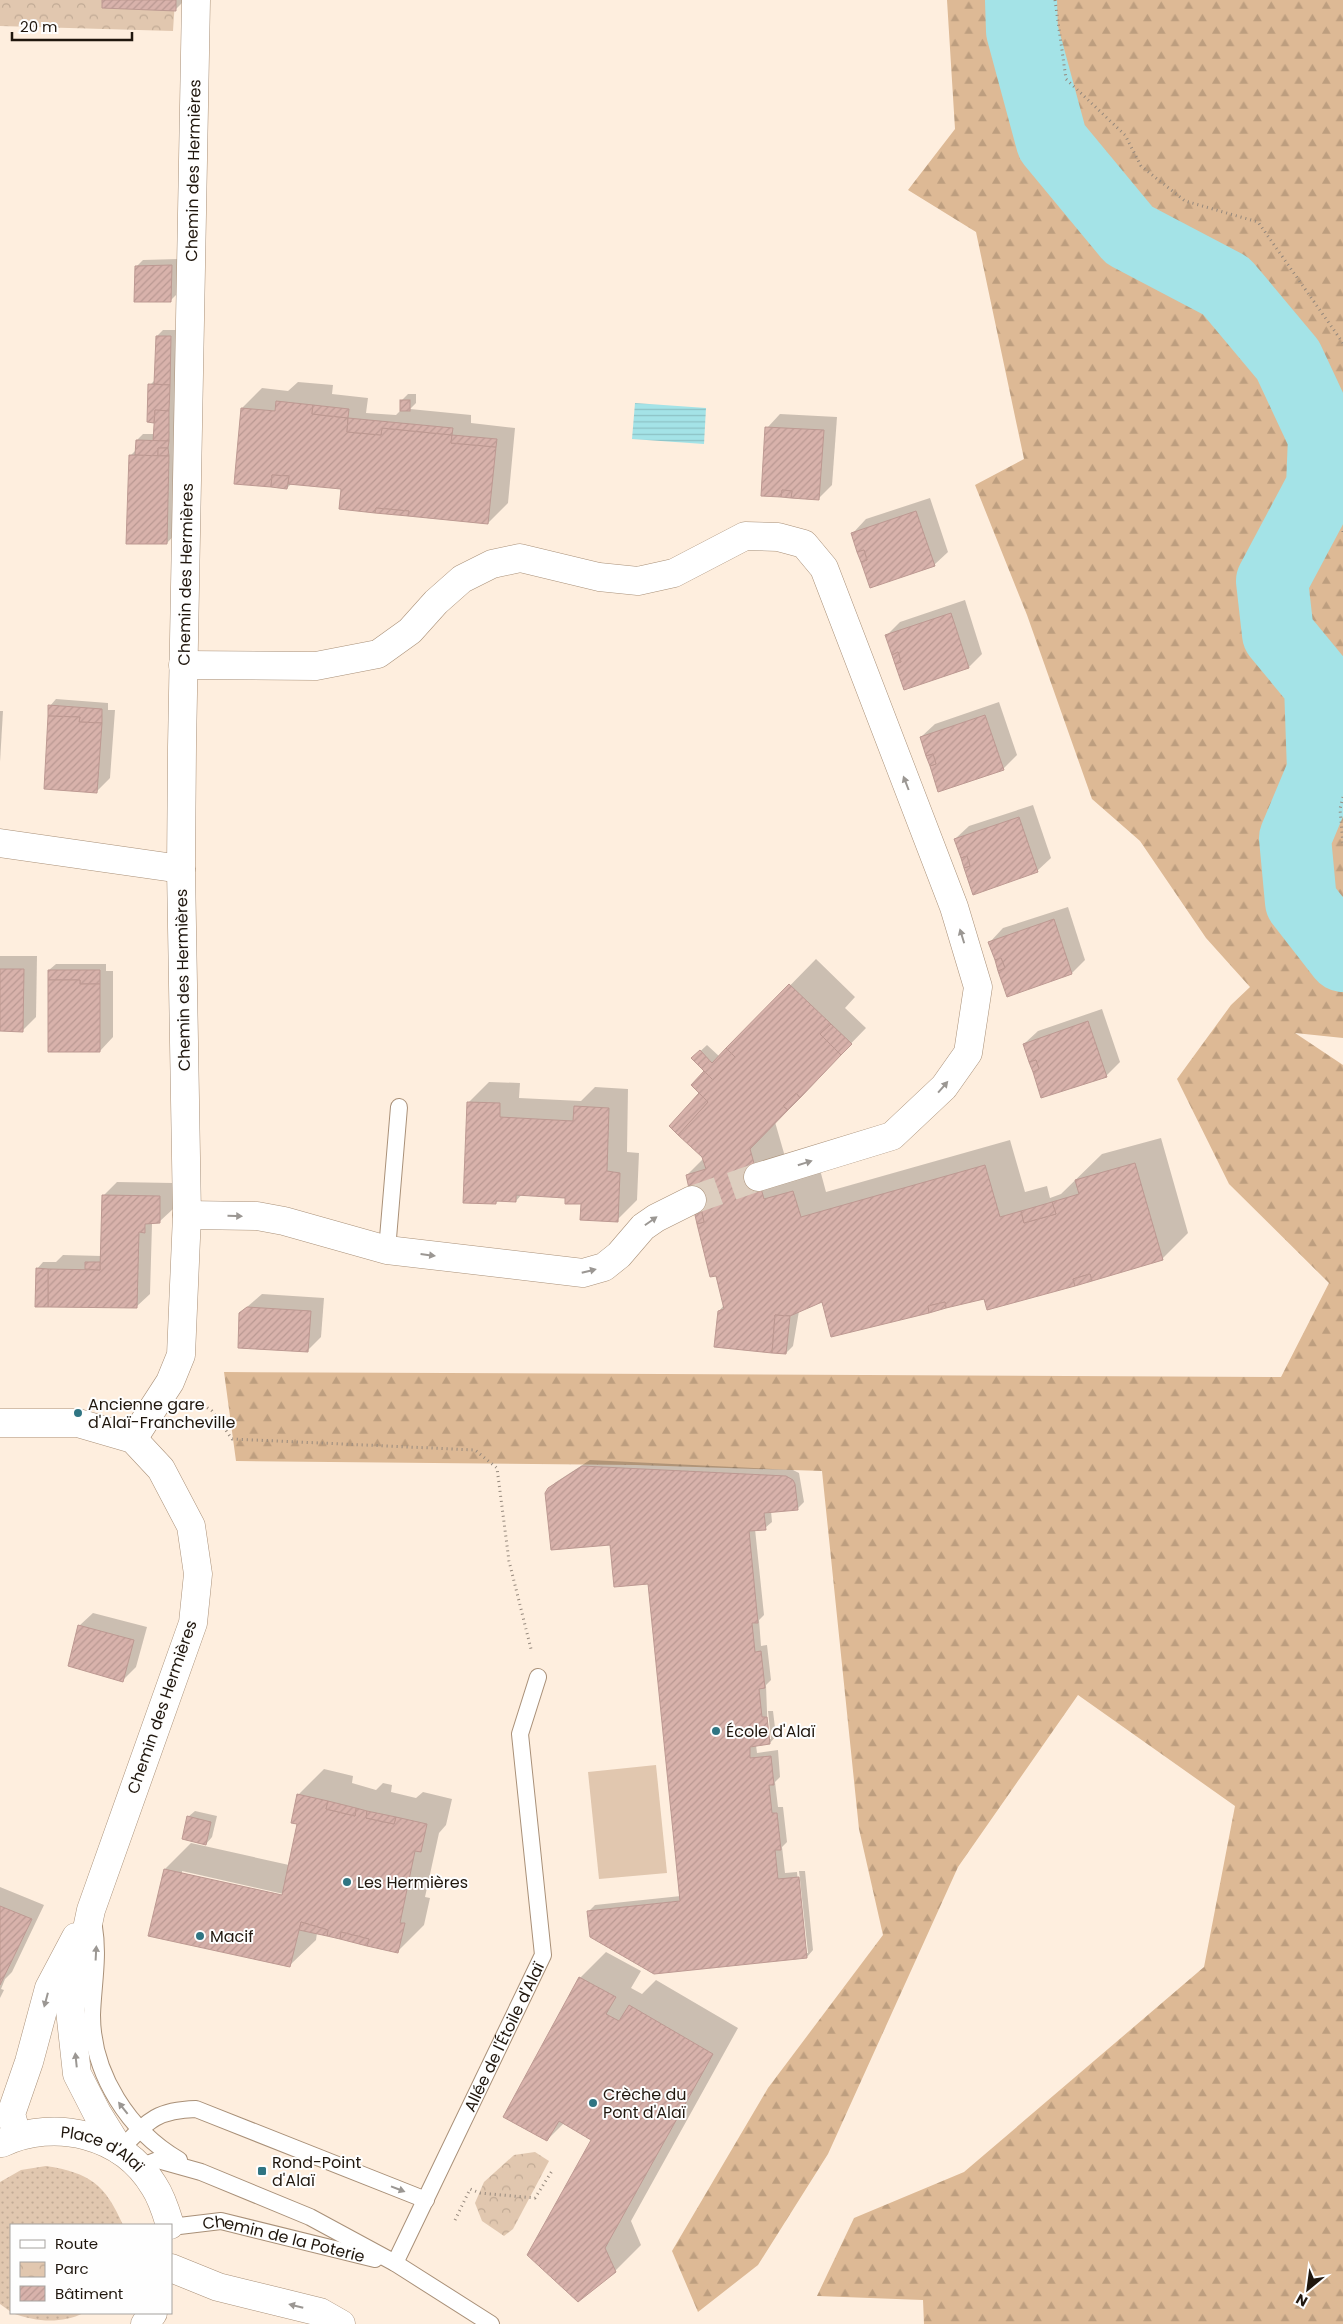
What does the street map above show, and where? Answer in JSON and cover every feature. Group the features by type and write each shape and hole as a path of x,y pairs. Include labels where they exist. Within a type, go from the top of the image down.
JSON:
{"street":[{"name":"Chemin des Hermières","path":"130,2159 97,2113 77,2074 70,2010 91,1910 193,1623 198,1574 191,1526 161,1469 133,1439 170,1382 181,1355 187,1215 181,869 183,665 196,0"},
{"path":"183,665 316,666 378,654 410,631 436,602 462,579 492,564 520,558 599,577 638,581 674,573 745,536 778,537 804,544 824,568 954,907 978,987 968,1053 944,1087 892,1136 758,1177"},
{"path":"0,843 181,869"},
{"path":"187,1215 257,1216 284,1221 387,1250 583,1273 604,1267 619,1255 643,1227 656,1218 692,1200"},
{"path":"0,1422 78,1423 133,1439"},
{"name":"Chemin des Hermières","path":"9,2140 11,2114 29,2062 49,1988 91,1910"},
{"name":"Place d'Alaï","path":"9,2140 43,2131 70,2132 96,2138 130,2159 154,2185 170,2224"},
{"path":"172,2268 218,2287 320,2312 341,2324"}],"lane":[{"path":"387,1250 400,1108"},
{"name":"Allée de l'Étoile d'Alaï","path":"394,2263 543,1955 520,1734 538,1677"},
{"path":"91,1910 97,1946 92,2016 101,2070 120,2104 141,2129 162,2150 200,2172"},
{"path":"130,2159 141,2129 160,2114 174,2110 196,2109 426,2200"},
{"name":"Chemin de la Poterie","path":"130,2159 158,2160 200,2172 310,2217 394,2263 491,2324"},
{"name":"Chemin de la Poterie","path":"172,2226 221,2221 394,2263"}],"path":[{"path":"1055,0 1066,79 1125,135 1141,166 1185,201 1258,222 1343,343"},
{"path":"1343,531 1343,536"},
{"path":"1343,797 1340,810 1343,844"},
{"path":"194,1399 212,1410 232,1439 475,1450 490,1462 497,1468 509,1560 538,1677"},
{"path":"455,2220 470,2189 480,2192 535,2198 552,2171"}],"green space":[{"path":"0,0 175,0 173,31 0,26"},
{"path":"947,0 1343,0 1343,1038 1295,1033 1343,1065 1343,2324 924,2324 923,2300 817,2296 854,2218 964,2172 1204,1967 1235,1806 1078,1695 958,1867 828,2154 758,2265 698,2312 672,2251 768,2088 883,1935 859,1829 822,1471 636,1465 236,1461 224,1372 1281,1377 1329,1283 1229,1184 1177,1079 1231,1005 1250,987 1206,938 1140,841 1092,799 1027,615 975,485 1024,459 976,232 908,190 955,129"},
{"path":"656,1765 667,1873 599,1879 588,1772"},
{"path":"535,2152 549,2161 513,2229 504,2236 482,2221 475,2203 484,2182 514,2155"},
{"path":"46,2166 74,2172 85,2177 110,2199 122,2224 10,2224 10,2311 0,2304 0,2182 21,2170"},
{"path":"16,2314 82,2314 57,2320 30,2318"}],"water":[{"path":"635,403 706,408 704,444 632,439"}],"building":[{"path":"102,0 176,0 176,11 102,8"},
{"path":"172,265 171,302 134,302 135,266"},
{"path":"156,336 171,336 170,385 154,384"},
{"path":"148,384 170,385 169,411 155,410 154,423 147,422"},
{"path":"400,400 410,400 410,411 400,411"},
{"path":"276,401 313,405 312,414 348,418 347,432 381,435 382,428 452,435 451,443 496,447 488,524 408,516 409,511 376,508 375,513 339,509 341,489 288,484 289,476 272,475 271,487 234,484 241,408 275,411"},
{"path":"313,405 349,409 348,418 312,414"},
{"path":"155,410 169,411 169,441 153,441"},
{"path":"348,418 453,428 452,435 382,428 381,435 347,432"},
{"path":"765,427 824,430 819,500 791,498 792,491 782,490 781,497 761,496"},
{"path":"452,435 497,439 496,447 451,443"},
{"path":"136,440 169,441 168,448 158,448 158,456 135,455"},
{"path":"158,448 168,448 169,456 158,456"},
{"path":"129,455 169,456 167,544 126,544"},
{"path":"272,475 289,476 287,489 271,487"},
{"path":"782,490 792,491 791,498 781,497"},
{"path":"376,508 409,511 408,516 375,513"},
{"path":"916,511 935,566 870,588 861,562 867,560 864,550 857,552 851,533"},
{"path":"864,550 867,560 861,562 857,552"},
{"path":"951,613 969,668 904,690 895,664 901,662 898,652 892,655 885,635"},
{"path":"898,652 901,662 895,664 892,655"},
{"path":"48,705 102,709 102,723 79,722 80,717 48,716"},
{"path":"985,715 1004,770 938,792 930,766 936,764 933,754 926,756 920,737"},
{"path":"48,716 80,717 79,722 102,723 97,793 44,789"},
{"path":"933,754 936,764 930,766 926,756"},
{"path":"1019,817 1038,872 973,895 964,868 970,866 967,856 961,858 954,839"},
{"path":"967,856 970,866 964,868 961,858"},
{"path":"1054,919 1072,974 1007,997 998,971 1005,968 1001,958 995,960 988,942"},
{"path":"1001,958 1005,968 998,971 995,960"},
{"path":"0,969 24,969 23,1032 0,1031"},
{"path":"48,970 100,970 100,984 80,984 80,980 48,980"},
{"path":"48,980 80,980 80,984 100,984 100,1052 48,1052"},
{"path":"789,984 831,1024 820,1034 841,1055 800,1098 796,1093 783,1106 788,1110 750,1149 764,1199 793,1191 801,1217 985,1165 1000,1217 1021,1211 1024,1223 1056,1214 1052,1202 1079,1194 1075,1180 1135,1163 1163,1260 1092,1281 1090,1274 1073,1279 1075,1286 987,1310 984,1299 946,1308 945,1302 928,1306 929,1313 831,1337 822,1302 790,1316 775,1315 772,1353 714,1347 718,1311 724,1309 716,1276 710,1277 697,1224 704,1222 697,1191 690,1193 686,1175 706,1169 702,1157 678,1135 708,1102 691,1085 704,1071 713,1080 735,1057 726,1048"},
{"path":"1088,1021 1107,1077 1041,1098 1033,1072 1039,1069 1036,1060 1029,1062 1023,1044"},
{"path":"831,1024 852,1044 841,1055 820,1034"},
{"path":"726,1048 735,1057 713,1080 691,1058 700,1050 712,1063"},
{"path":"1036,1060 1039,1069 1033,1072 1029,1062"},
{"path":"699,1093 708,1102 678,1135 669,1126"},
{"path":"796,1093 800,1098 788,1110 783,1106"},
{"path":"467,1102 500,1103 500,1117 573,1121 574,1106 609,1108 607,1171 620,1173 618,1222 580,1220 581,1204 565,1204 565,1198 516,1195 516,1202 496,1201 496,1204 463,1203"},
{"path":"697,1191 704,1222 697,1224 690,1193"},
{"path":"102,1195 160,1196 160,1223 145,1224 145,1233 139,1232 137,1308 48,1307 48,1269 100,1270"},
{"path":"1052,1202 1056,1214 1024,1223 1021,1211"},
{"path":"85,1262 100,1262 100,1270 85,1269"},
{"path":"36,1268 48,1269 48,1307 35,1307"},
{"path":"1090,1274 1092,1281 1075,1286 1073,1279"},
{"path":"945,1302 946,1308 929,1313 928,1306"},
{"path":"247,1307 311,1311 308,1352 238,1348 239,1313"},
{"path":"775,1315 790,1316 786,1354 772,1353"},
{"name":"École d'Alaï","path":"582,1466 786,1476 793,1480 795,1484 798,1510 764,1513 766,1530 749,1531 758,1623 752,1623 755,1652 761,1651 765,1688 759,1689 762,1717 767,1717 770,1744 750,1747 750,1758 771,1756 774,1785 769,1785 772,1813 777,1813 781,1850 775,1850 778,1879 799,1877 807,1958 654,1974 590,1937 587,1911 680,1901 648,1584 614,1587 610,1545 551,1550 545,1493 548,1488"},
{"path":"78,1625 134,1640 123,1682 68,1666"},
{"name":"Les Hermières","path":"297,1794 328,1801 326,1809 355,1816 356,1808 367,1811 366,1818 394,1824 396,1817 427,1824 421,1852 415,1851 400,1923 405,1923 398,1953 367,1946 369,1939 341,1932 340,1939 327,1936 328,1930 301,1922 290,1967 148,1936 164,1869 282,1895 297,1824 291,1823"},
{"path":"328,1801 356,1808 355,1816 326,1809"},
{"path":"367,1811 396,1817 394,1824 366,1818"},
{"path":"187,1816 211,1822 206,1845 182,1839"},
{"path":"0,1906 32,1919 0,1985"},
{"path":"301,1922 328,1930 327,1936 299,1930"},
{"path":"341,1932 369,1939 367,1946 340,1939"},
{"path":"579,1977 616,1997 606,2014 619,2021 629,2005 713,2054 605,2248 616,2272 578,2302 527,2255 591,2140 559,2121 547,2141 503,2117"}],"waterway":[{"path":"1021,0 1022,31 1052,142 1129,235 1226,286 1288,360 1324,437 1322,487 1272,581 1278,634 1320,685 1323,771 1295,838 1301,902 1343,956"}],"tunnel":[{"path":"692,1200 758,1177"}],"place":[{"name":"Ancienne gare d'Alaï-Francheville","path":"78,1413"},
{"name":"École d'Alaï","path":"716,1731"},
{"name":"Les Hermières","path":"347,1882"},
{"name":"Macif","path":"200,1936"},
{"name":"Crèche du Pont d'Alaï","path":"593,2103"},
{"name":"Rond-Point d'Alaï","path":"262,2171"}]}
